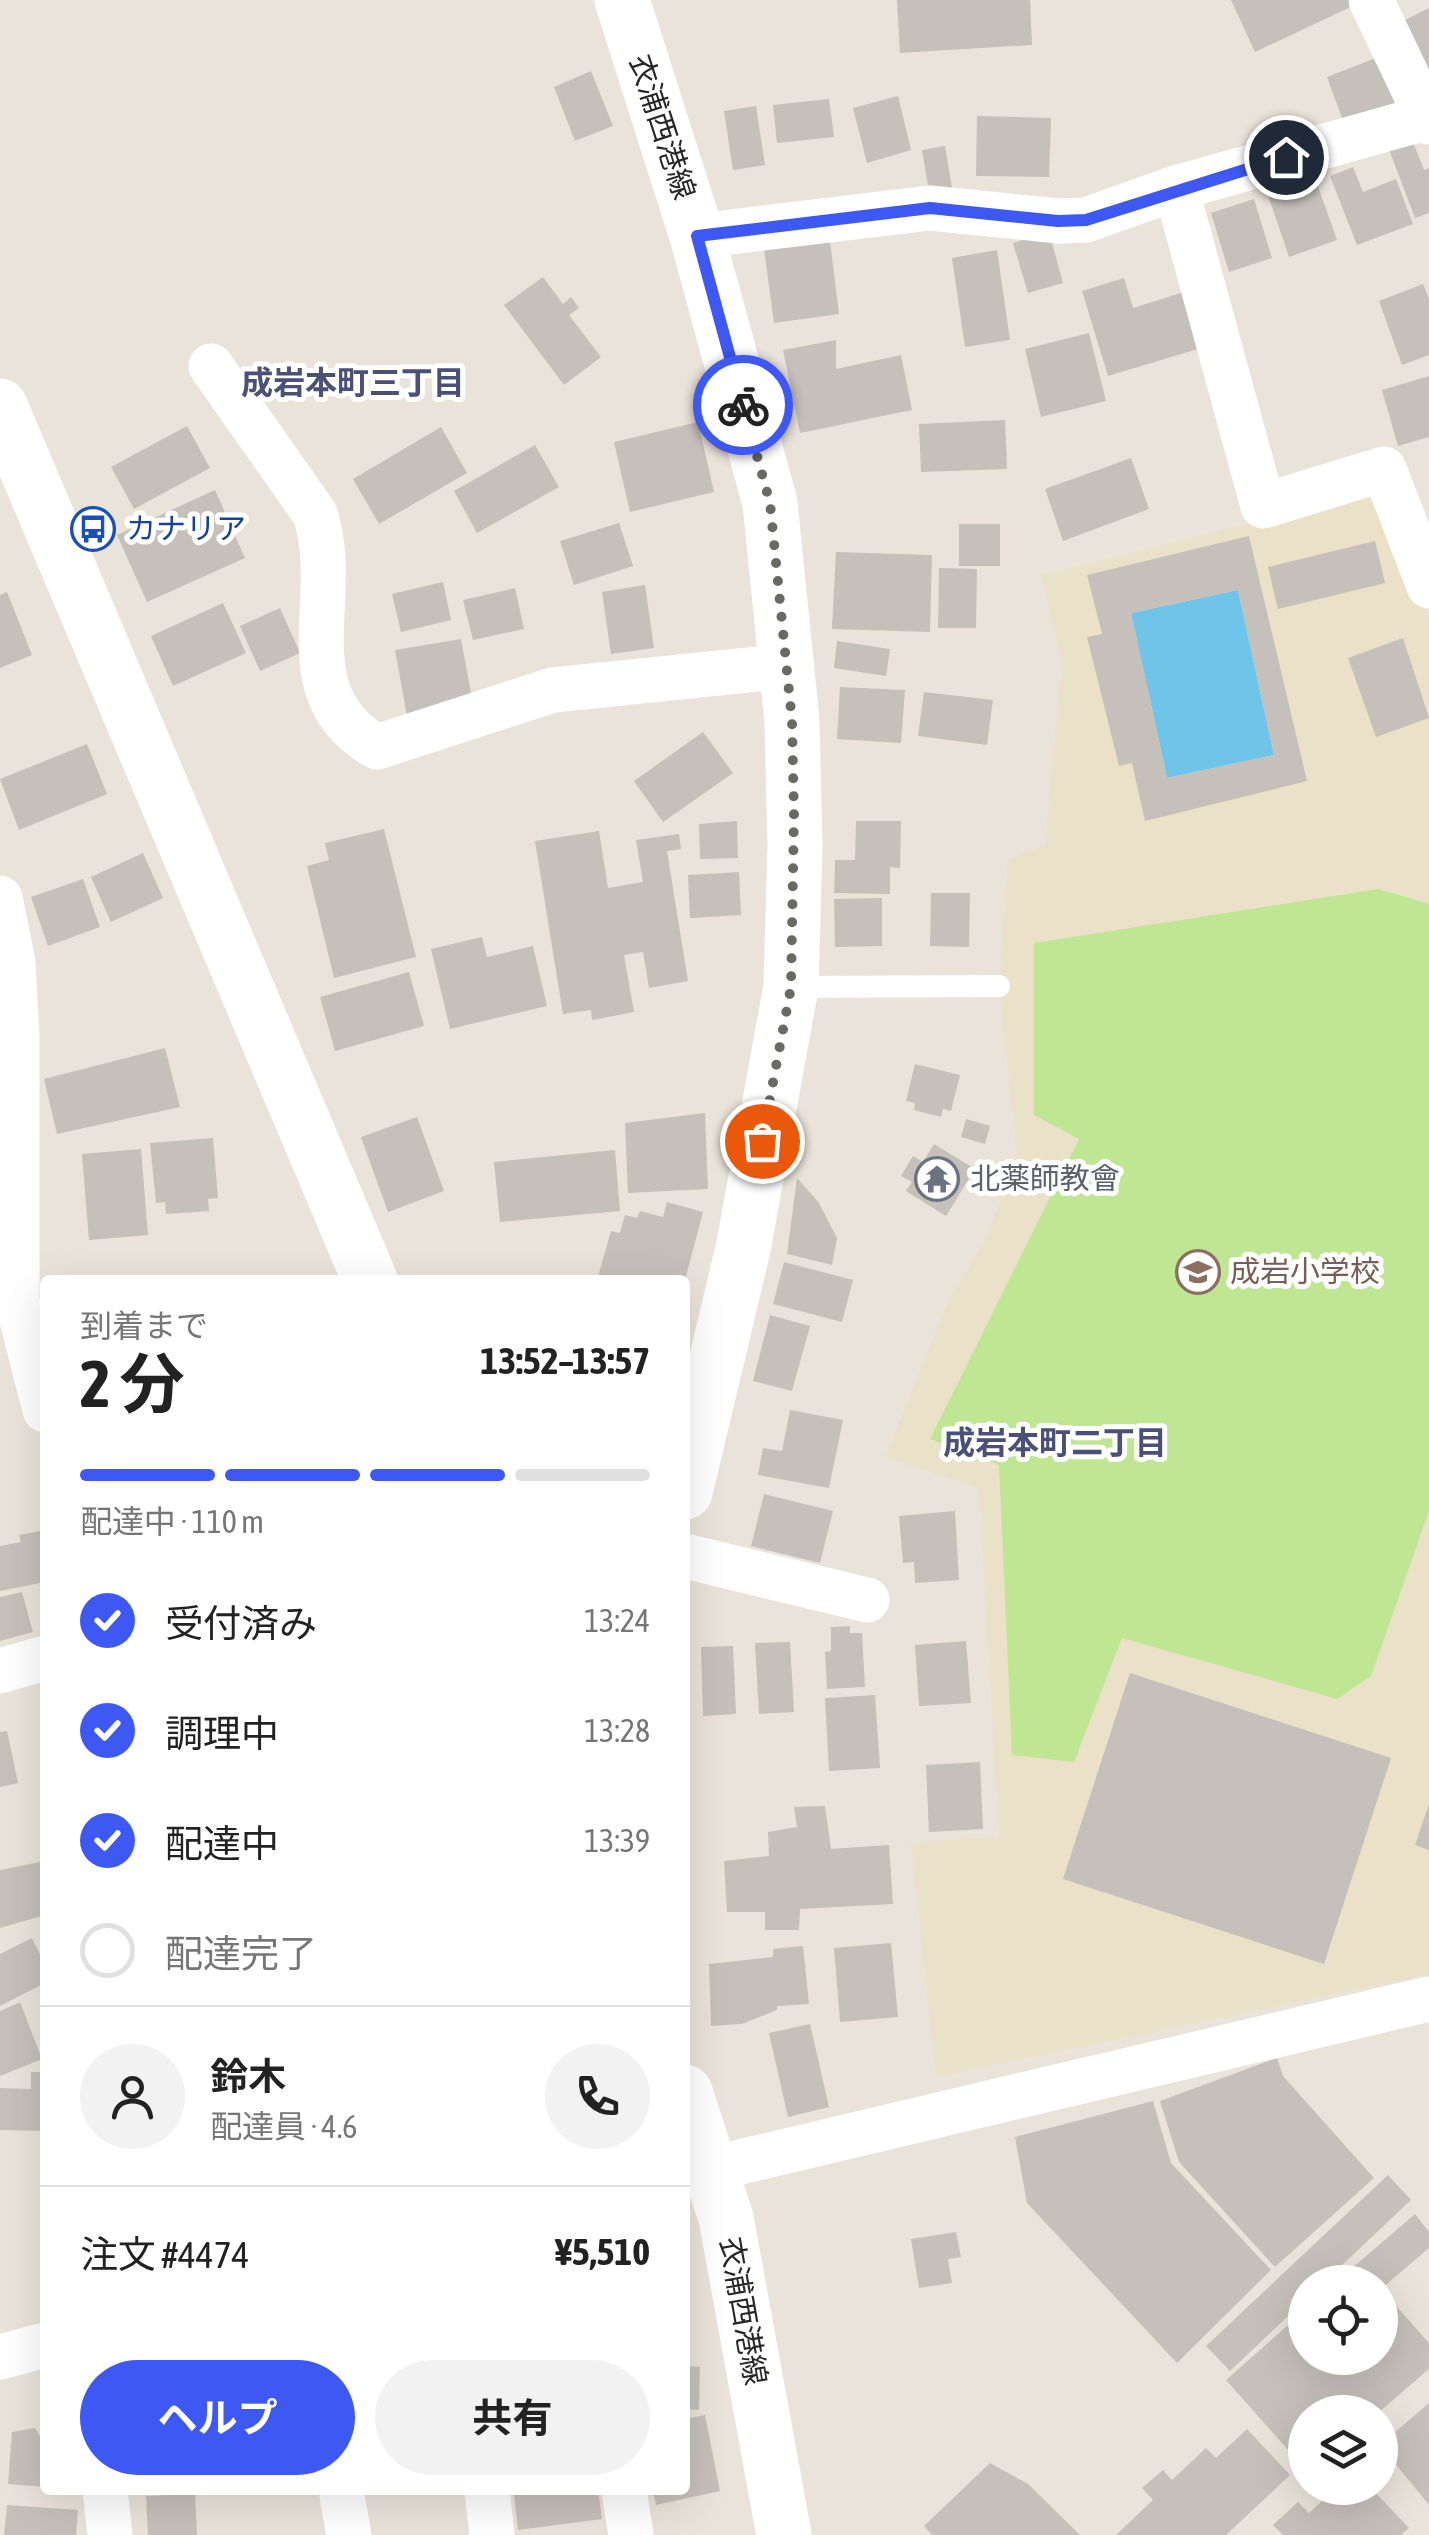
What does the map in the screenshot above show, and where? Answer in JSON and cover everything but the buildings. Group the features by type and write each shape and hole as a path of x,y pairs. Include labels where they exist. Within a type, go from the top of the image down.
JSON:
{"main road":[{"name":"衣浦西港線","path":"622,0 697,236 770,503 787,666 795,846 791,987 743,1249 690,1471"},
{"path":"0,406 14,479 368,1275"},
{"name":"衣浦西港線","path":"690,2122 698,2171 726,2218 784,2535"}],"street":[{"path":"697,236 930,208 1058,221 1086,220 1176,188 1427,120 1371,0"},
{"path":"1176,188 1263,506 1384,469 1429,586"},
{"path":"211,366 315,514 324,542 321,661 328,698 356,735 377,747 553,690 787,666"},
{"path":"0,898 13,962 17,1036 18,1300 40,1390"},
{"path":"690,1557 868,1600"},
{"path":"0,1671 40,1659"},
{"path":"698,2171 1423,1999"},
{"path":"0,2357 40,2346"},
{"path":"106,2495 110,2535"},
{"path":"342,2495 349,2535"},
{"path":"487,2495 492,2535"},
{"path":"625,2495 632,2535"}],"lane":[{"path":"791,987 999,986"}],"shaded area":[{"name":"成岩小学校","path":"1379,484 1429,618 1429,1974 936,2077 911,1843 999,1837 979,1488 885,1457 946,1307 987,1236 1017,1155 999,986 1008,860 1045,845 1062,660 1041,575 1259,521"}],"green space":[{"path":"1378,889 1429,904 1429,1511 1371,1676 1337,1699 1122,1638 1074,1762 1012,1755 999,1465 930,1439 1079,1139 1034,1115 1034,943"}],"water":[{"path":"1238,590 1274,755 1167,778 1131,613"}],"way so far":[{"path":"743,405 770,503 792,721 795,846 791,987 762,1141"}],"place":[{"name":"カナリア","path":"93,529"},
{"name":"北薬師教會","path":"937,1179"},
{"name":"成岩小学校","path":"1198,1272"}],"district":[{"name":"成岩本町三丁目","path":"353,383"},
{"name":"成岩本町二丁目","path":"1055,1443"}],"route":[{"path":"743,405 697,236 930,208 1058,221 1086,220 1176,188 1286,157"}]}
